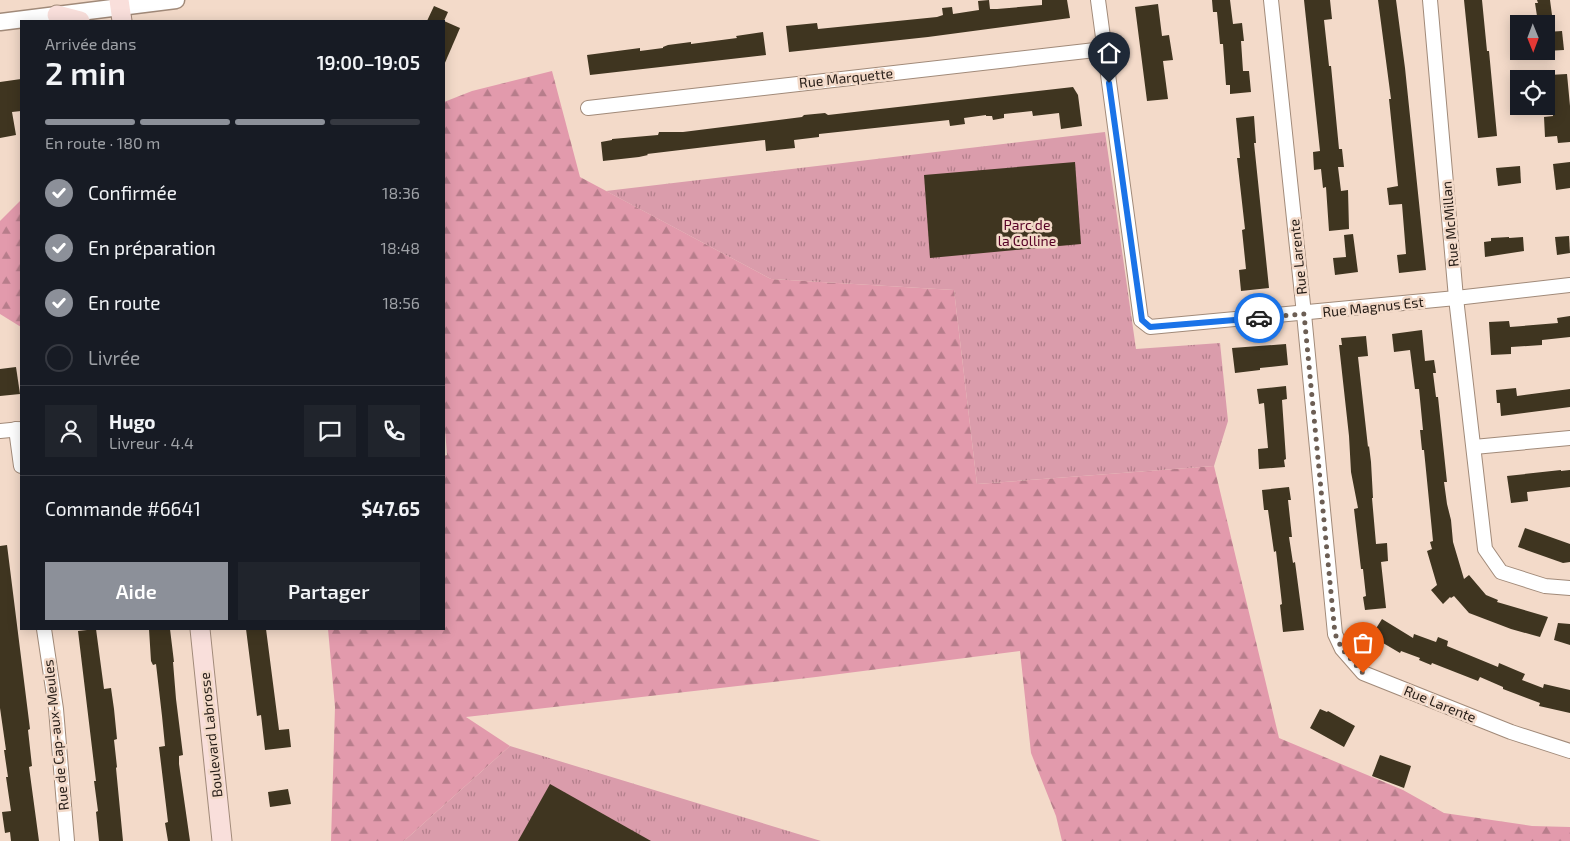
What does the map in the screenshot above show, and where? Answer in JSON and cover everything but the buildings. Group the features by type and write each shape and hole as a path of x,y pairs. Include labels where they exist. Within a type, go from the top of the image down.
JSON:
{"main road":[{"path":"56,15 76,20"},
{"name":"Boulevard Labrosse","path":"200,630 222,841"}],"street":[{"path":"0,22 120,9 176,0"},
{"name":"Rue Magnus Est","path":"1098,0 1142,320 1150,327 1304,314 1570,285"},
{"name":"Rue Larente","path":"1270,0 1304,314 1335,634 1342,649 1363,673 1511,732 1570,751"},
{"name":"Rue McMillan","path":"1430,0 1456,298 1485,549 1501,572 1545,586 1570,588"},
{"name":"Rue Marquette","path":"588,108 1104,49"},
{"path":"0,431 19,429 20,448"},
{"path":"1474,447 1570,438"},
{"name":"Rue de Cap-aux-Meules","path":"44,630 56,709 67,841"}],"green space":[{"path":"552,71 580,177 771,279 954,290 977,484 1214,466 1279,738 1403,790 1444,813 1532,826 1570,827 1570,841 1062,841 1056,816 1031,753 1020,651 816,677 466,717 510,746 404,841 331,841 335,707 328,630 445,630 445,456 447,455 445,430 445,102 472,91"},
{"name":"Parc de la Colline","path":"1105,132 1136,349 1220,343 1228,421 1214,466 977,484 954,290 771,279 606,191"},
{"path":"20,201 20,326 0,314 0,221"},
{"path":"510,746 821,841 404,841"}],"way so far":[{"path":"1259,318 1304,314 1335,634 1342,649 1363,673"}],"route":[{"path":"1109,83 1142,320 1150,327 1259,318"}]}
